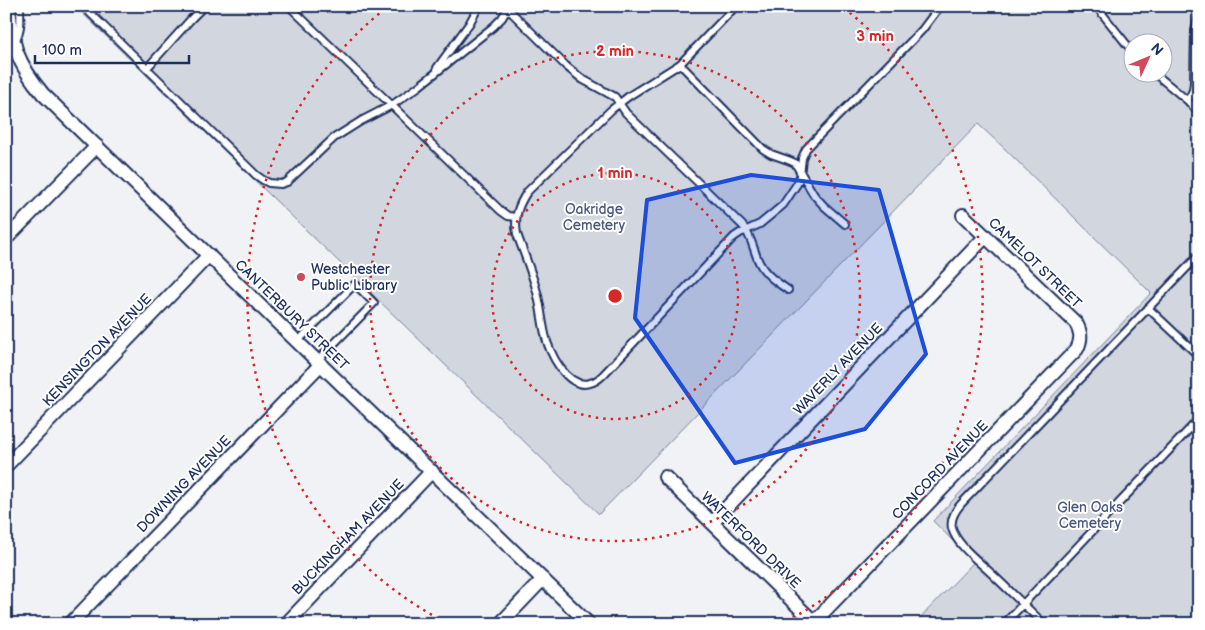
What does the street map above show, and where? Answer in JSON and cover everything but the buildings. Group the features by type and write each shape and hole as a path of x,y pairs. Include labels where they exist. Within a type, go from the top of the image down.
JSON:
{"street":[{"name":"CANTERBURY STREET","path":"9,6 10,26 21,64 43,94 590,624"},
{"path":"6,239 96,146"},
{"name":"CAMELOT STREET","path":"963,215 1076,323 1081,336"},
{"name":"WAVERLY AVENUE","path":"712,523 986,236"},
{"name":"KENSINGTON AVENUE","path":"6,466 209,255"},
{"name":"CONCORD AVENUE","path":"815,623 1077,348 1081,336"},
{"name":"DOWNING AVENUE","path":"70,624 319,363"},
{"name":"BUCKINGHAM AVENUE","path":"286,624 432,471"},
{"name":"WATERFORD DRIVE","path":"665,477 815,623"},
{"path":"500,624 543,579"}],"lane":[{"path":"14,43 21,25 20,6"},
{"path":"83,6 256,175 269,183 276,184 287,182 334,138 392,105 418,87 493,27 508,8 566,66 582,79 615,97 626,113 746,230 760,265 767,274 788,290"},
{"path":"147,68 204,6"},
{"path":"289,6 504,214 516,217"},
{"path":"432,75 469,24 479,6"},
{"path":"736,6 680,64 629,96 611,110 527,192 521,202 516,217 517,234 538,294 549,350 562,370 575,382 588,384 603,376 734,237 760,224 782,205 797,184 802,158 806,150 922,30 942,6"},
{"path":"1096,6 1122,38"},
{"path":"1188,101 1193,90 1195,30 1199,15"},
{"path":"680,64 763,149 770,154 795,163 814,195 834,216 845,224"},
{"path":"1165,82 1199,113"},
{"path":"1044,624 966,550 958,540 951,527 951,521 956,509 1199,255"},
{"path":"298,342 355,284 374,303 319,363"},
{"path":"1148,308 1199,356"},
{"path":"1004,624 1199,419"}],"highlighted area":[{"path":"751,175 879,190 926,354 865,429 735,463 635,318 647,200"}],"green space":[{"name":"Oakridge Cemetery","path":"75,6 1199,6 1199,624 920,624 917,621 974,562 933,521 1151,293 978,124 599,514"}],"place":[{"name":"Westchester Public Library","path":"301,277"}],"park label":[{"name":"Glen Oaks Cemetery","path":"1090,516"}]}
